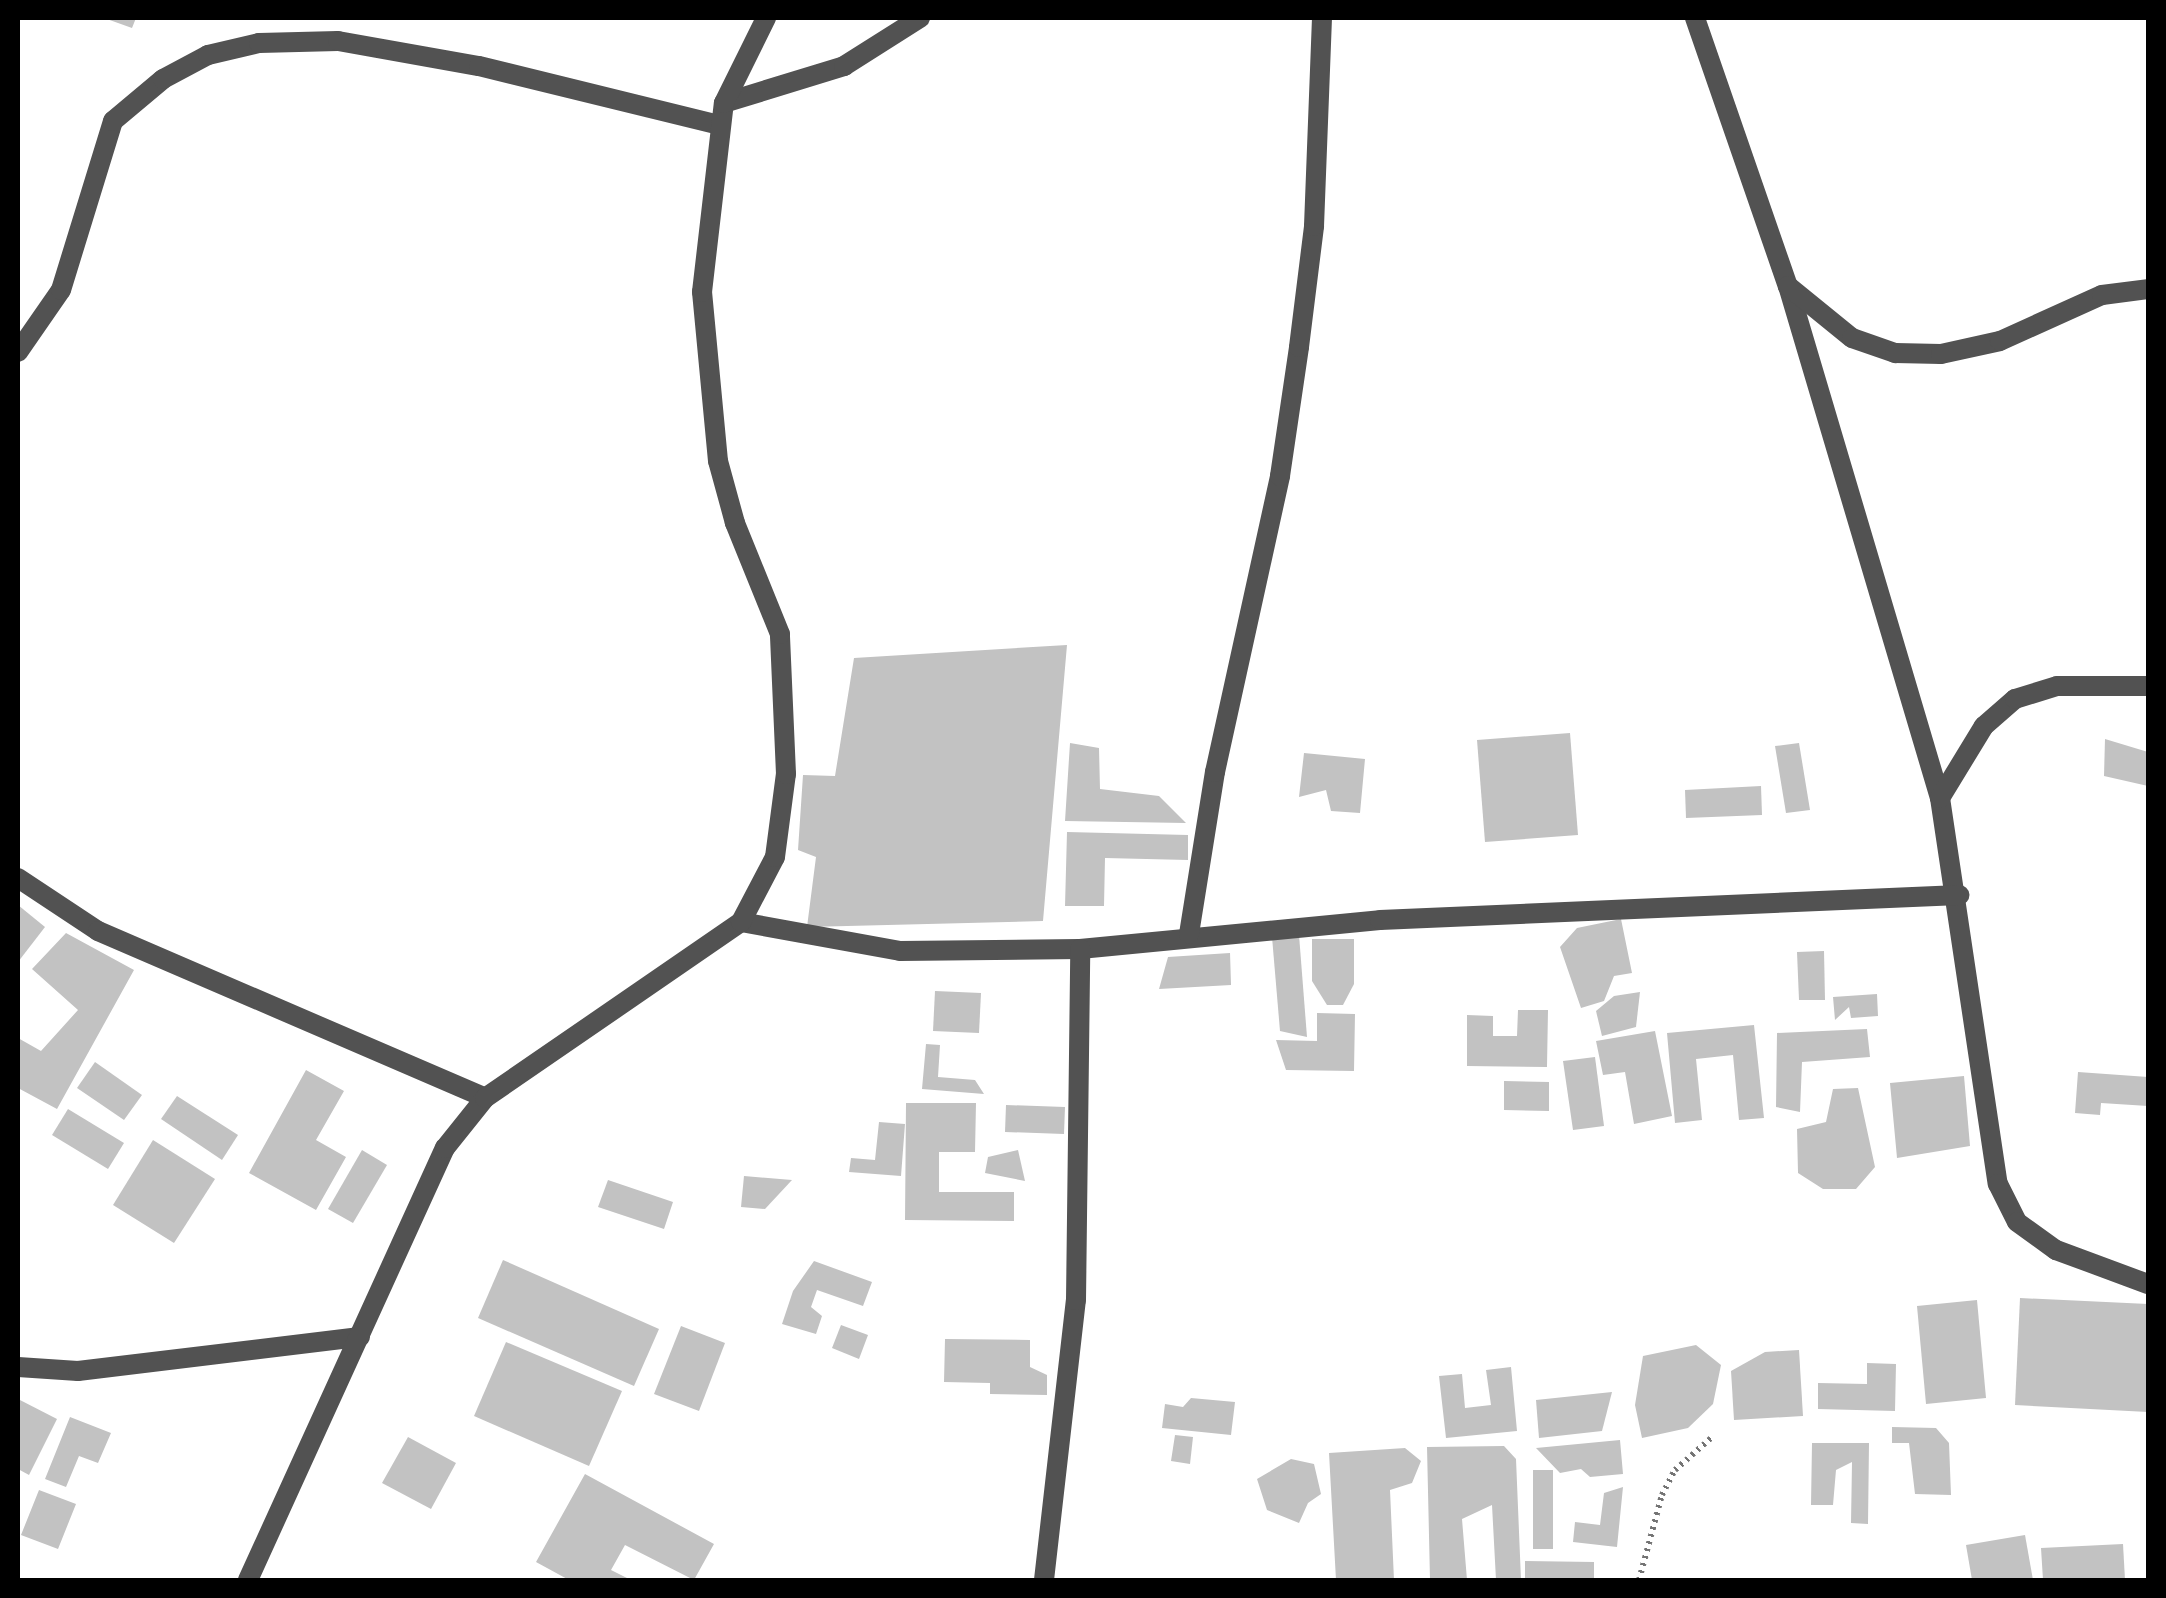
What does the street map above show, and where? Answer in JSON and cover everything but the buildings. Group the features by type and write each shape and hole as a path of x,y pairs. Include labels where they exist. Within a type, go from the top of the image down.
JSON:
{"street":[{"path":"248,1580 445,1148 484,1098 741,922 775,858 786,774 780,634 735,523 718,460 702,292 724,103 766,18"},
{"path":"724,103 844,66 920,18"},
{"path":"1189,934 1294,384 1314,226 1322,18"},
{"path":"1695,18 1788,286 1940,798 1959,895 1998,1184 2017,1222 2056,1250 2148,1284"},
{"path":"18,352 60,290 113,121 164,79 208,55 259,44 338,40 479,66 720,125"},
{"path":"1788,286 1852,338 1895,353 1941,354 2000,342 2102,295 2148,289"},
{"path":"1940,798 1984,726 2015,700 2057,686 2148,686"},
{"path":"18,878 98,931 484,1098"},
{"path":"741,922 900,950 1080,949 1189,934 1959,895"},
{"path":"1044,1580 1076,1300 1080,949"},
{"path":"18,1367 78,1371 360,1337"}],"path":[{"path":"1639,1580 1662,1494 1676,1470 1711,1438"}]}
